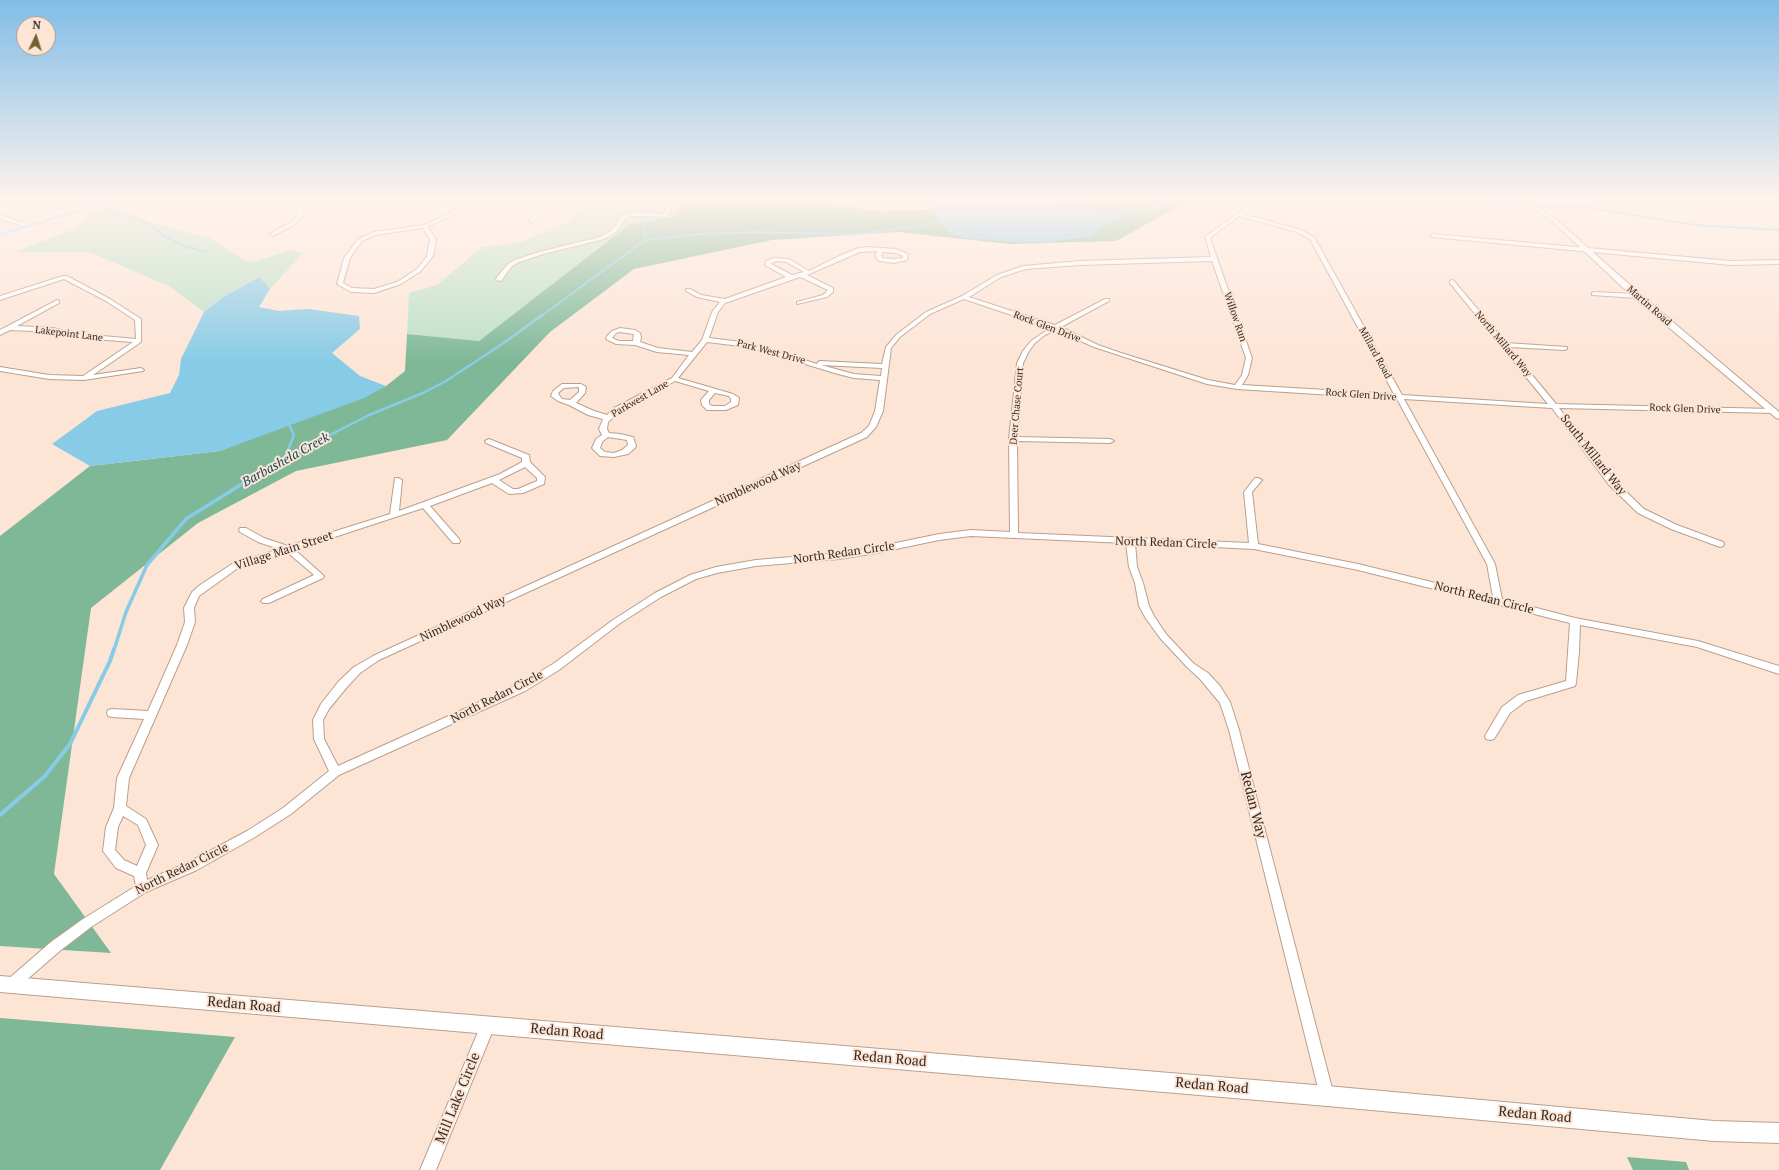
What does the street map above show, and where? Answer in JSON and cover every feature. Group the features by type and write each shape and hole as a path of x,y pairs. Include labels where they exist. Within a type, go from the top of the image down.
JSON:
{"main road":[{"name":"Redan Road","path":"5,985 1327,1096 1714,1131 1779,1133"}],"street":[{"path":"350,253 346,258 340,284 351,290 374,291 399,283 419,270 430,256 431,253"},
{"path":"499,280 510,265 539,253"},
{"path":"688,290 699,296 725,301 791,277 809,273 851,253"},
{"name":"Willow Run","path":"1213,253 1249,358 1245,375 1237,387"},
{"name":"Millard Road","path":"1320,253 1491,564 1498,601"},
{"name":"Martin Road","path":"1589,253 1637,296 1776,414"},
{"path":"1623,253 1731,263 1779,262"},
{"path":"791,277 768,266 768,262 776,259 788,260 809,273"},
{"name":"Nimblewood Way","path":"335,772 319,739 318,720 325,707 343,684 357,670 376,658 864,435 872,427 879,411 888,348 898,336 928,314 964,297 1004,274 1034,266 1215,259"},
{"path":"799,303 825,296 831,289 801,275"},
{"path":"0,298 65,277 108,300 138,319 139,341 84,378"},
{"name":"North Millard Way","path":"1452,282 1554,406"},
{"path":"1594,294 1637,296"},
{"name":"Rock Glen Drive","path":"964,297 1054,327 1096,346 1119,354 1207,382 1237,387 1400,398 1554,406 1776,414"},
{"name":"Deer Chase Court","path":"1014,535 1013,439 1020,363 1026,351 1033,342 1054,327 1107,300"},
{"name":"Parkwest Lane","path":"608,418 626,405 674,379 705,340 715,312 725,301"},
{"path":"0,333 56,302"},
{"name":"Lakepoint Lane","path":"8,328 53,330 80,336 139,341"},
{"name":"Park West Drive","path":"705,340 750,345 854,376 883,378"},
{"path":"636,343 657,350 695,354"},
{"path":"1504,345 1564,348"},
{"name":"Park West Drive","path":"813,363 885,366"},
{"path":"0,369 49,378 84,378 140,370"},
{"path":"674,379 701,386 713,391"},
{"path":"572,402 582,409 608,418 603,425 606,435"},
{"name":"South Millard Way","path":"1554,406 1612,483 1641,511 1674,527 1720,544"},
{"path":"1013,439 1110,441"},
{"path":"489,441 526,457 526,464 541,477 541,482 520,491 512,492 494,480"},
{"name":"Village Main Street","path":"140,873 120,864 109,850 112,827 120,808 123,778 152,715 190,622 189,608 195,594 203,586 235,566 425,505 494,480 526,464"},
{"path":"394,515 398,480"},
{"path":"1254,546 1248,492 1258,480"},
{"path":"425,505 456,541"},
{"path":"243,530 261,540 289,549 320,576 266,601"},
{"name":"North Redan Circle","path":"5,985 87,923 142,888 193,866 251,834 287,812 335,772 381,753 521,688 556,667 616,622 658,595 693,577 736,566 839,556 939,537 971,533 1130,542 1254,546 1358,567 1574,621 1698,644 1779,670"},
{"name":"Redan Way","path":"1130,542 1133,567 1139,583 1144,606 1150,617 1163,636 1190,665 1204,676 1225,702 1234,730 1327,1096"},
{"path":"1490,736 1506,710 1522,698 1571,683 1574,652 1574,621"},
{"path":"112,713 152,715"},
{"path":"120,808 142,822 152,845 140,873 142,888"},
{"name":"Mill Lake Circle","path":"428,1170 488,1025"}],"green space":[{"path":"90,253 233,253 244,260 254,262 282,253 303,253 270,289 258,277 223,297 204,312 169,286"},
{"path":"475,253 593,253 479,341 407,334 409,293 437,285"},
{"path":"593,253 712,253 634,269 550,332 447,440 296,471 198,523 91,608 54,874 111,953 0,946 0,536 90,466 220,451 386,386 405,371 407,334 479,341"},
{"path":"0,1018 235,1037 160,1170 0,1170"},
{"path":"1627,1157 1686,1162 1689,1170 1633,1170"}],"water":[{"path":"259,277 270,289 259,307 279,311 308,309 359,316 360,329 332,353 360,376 386,386 364,398 220,451 90,466 52,444 97,411 170,393 179,375 181,359 204,312 223,297"}],"waterway":[{"name":"Barbashela Creek","path":"540,317 628,253"},
{"name":"Barbashela Creek","path":"272,465 367,416 425,392 446,381 541,316"},
{"path":"285,457 294,435 289,425"},
{"name":"Barbashela Creek","path":"114,650 126,612 147,565 186,519 274,464"},
{"name":"Barbashela Creek","path":"0,815 45,776 70,744 110,661 114,649"}]}
